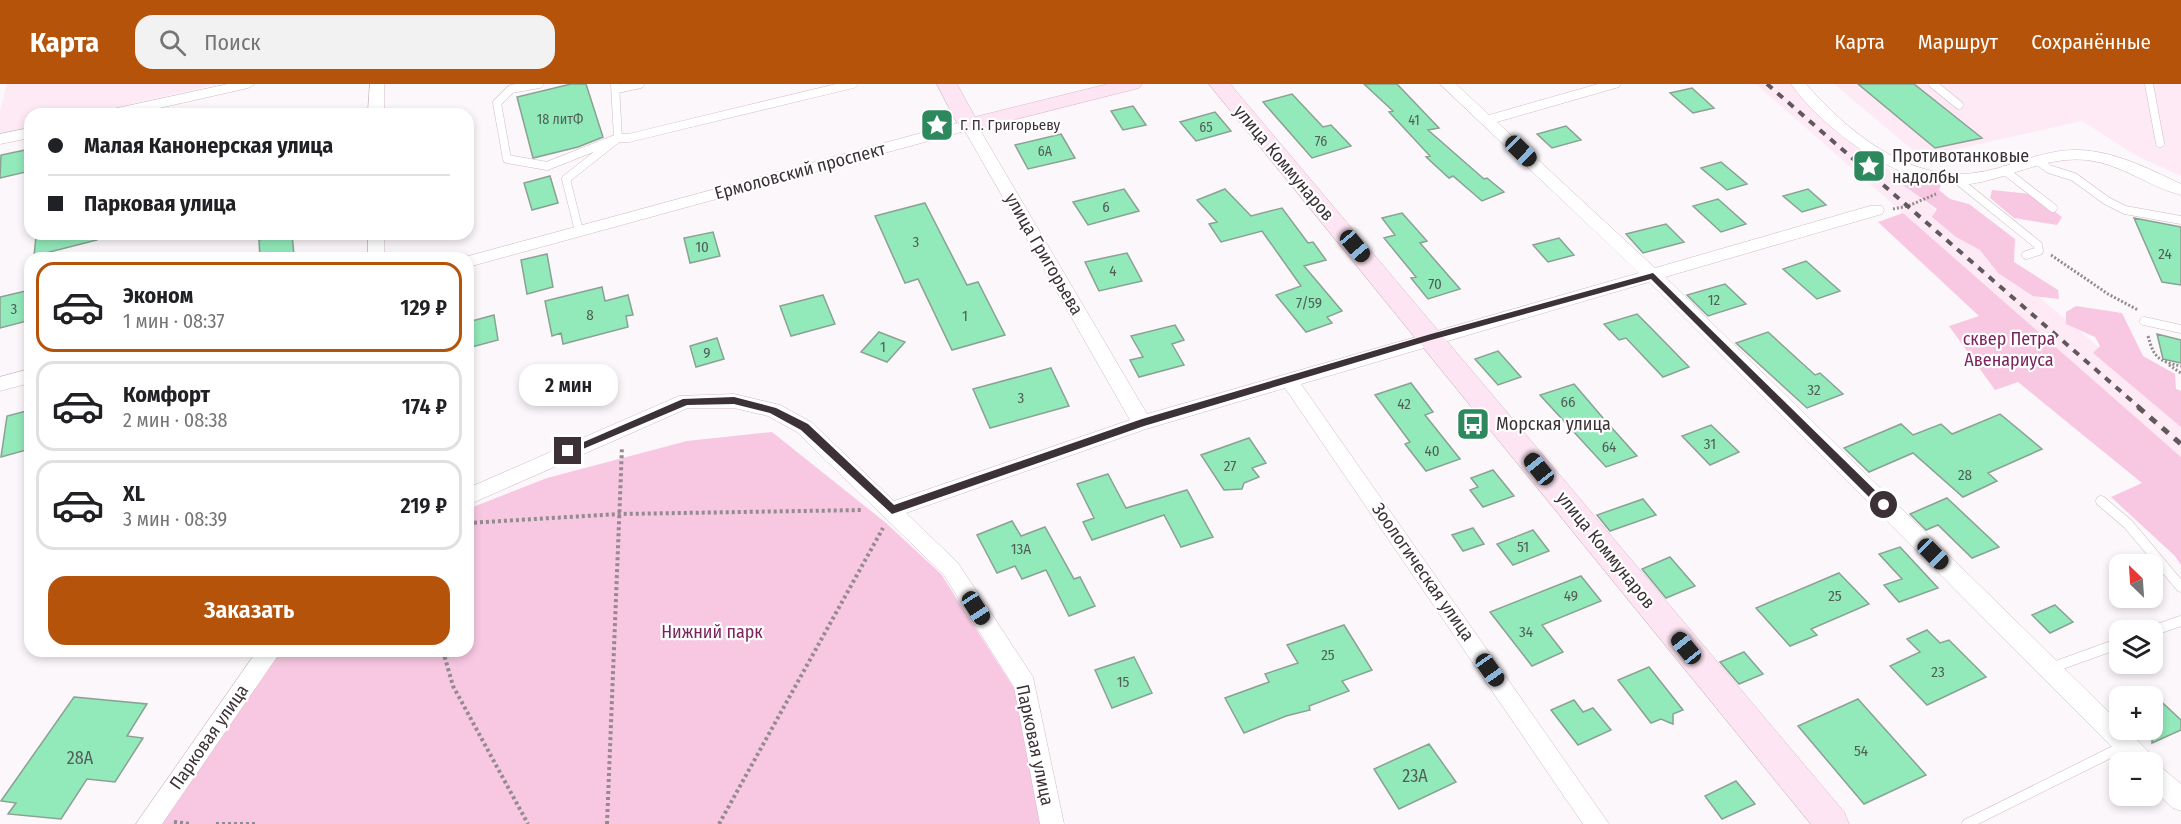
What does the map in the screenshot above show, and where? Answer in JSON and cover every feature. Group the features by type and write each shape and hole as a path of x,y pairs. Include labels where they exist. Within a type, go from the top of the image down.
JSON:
{"street":[{"path":"140,108 248,84"},
{"path":"376,84 376,108"},
{"name":"улица Григорьева","path":"946,84 1142,423"},
{"name":"Ермоловский проспект","path":"474,259 969,125 1132,84"},
{"name":"улица Коммунаров","path":"1219,84 1431,337 1832,824"},
{"path":"1447,84 1653,276 2133,752"},
{"path":"1488,120 1614,84"},
{"path":"1798,84 1854,139 1899,166 1956,179 1975,178 2037,160 2074,155 2109,159 2181,190"},
{"path":"0,139 24,134"},
{"path":"892,510 1142,423 1431,337 1653,276 1876,210"},
{"path":"0,384 24,378"},
{"name":"Зоологическая улица","path":"1289,380 1598,824"},
{"name":"Парковая улица","path":"474,494 686,401 734,400 773,410 804,427 951,569 1025,684 1052,824"},
{"name":"Парковая улица","path":"148,824 266,657"},
{"path":"2163,783 2181,800"}],"lane":[{"path":"539,84 511,89 497,103 507,159 547,166 618,138 629,138 853,84"},
{"path":"618,138 616,87 640,84"},
{"path":"1933,84 1959,105"},
{"path":"2149,84 2160,143"},
{"path":"579,231 566,179 618,138"},
{"path":"2037,160 2049,169 2074,177 2107,201 2125,210 2181,220"},
{"path":"2004,170 2053,208"},
{"path":"1956,179 2040,248 2026,255"},
{"path":"2144,321 2181,329"},
{"path":"2101,501 2128,524 2181,586"},
{"path":"2163,627 2181,621"},
{"path":"2048,668 2109,647"},
{"path":"1966,824 2126,745"}],"path":[{"path":"1876,210 1900,208 1954,189 1956,179"},
{"path":"2040,248 2108,294 2141,311 2153,354 2181,373"},
{"path":"2166,363 2181,366"},
{"path":"607,824 623,428"},
{"path":"474,523 619,514 892,510 719,824"},
{"path":"445,657 453,686 528,824"},
{"path":"216,824 257,824"}],"shaded area":[{"path":"7,84 219,84 113,108 24,108 24,128 0,133 0,111"},
{"path":"1756,84 1791,84 1820,113 2181,416 2181,457"},
{"path":"1834,84 2181,84 2181,176 2135,155 2082,121 1921,157"}],"green space":[{"path":"1912,173 1941,185 1939,190 1950,199 1969,204 2015,239 2014,262 2058,290 2059,299 2033,296 1998,273 1980,250 1956,237 1932,217 1937,209 1900,183 1898,174"},
{"path":"1992,190 2031,194 2062,217 2057,225 2014,218 1990,198"},
{"name":"сквер Петра Авенариуса","path":"1903,213 2181,457 2181,565 2175,556 2111,497 2142,483 2018,382 1995,390 1949,326 1979,316 1878,222"},
{"path":"2076,306 2122,313 2143,356 2175,374 2176,389 2181,391 2181,427 2093,353 2100,346 2095,337 2066,324 2066,312"},
{"name":"Нижний парк","path":"772,432 886,523 941,574 1019,696 1043,824 159,824 277,657 474,657 474,507 547,478 687,441"}],"building":[{"path":"571,84 586,84 603,137 578,147 533,158 517,97"},
{"path":"1364,84 1397,84 1439,128 1428,130 1484,179 1487,178 1504,192 1482,201 1453,176 1449,178 1426,157 1430,156 1389,112 1393,111"},
{"path":"1858,84 1914,84 1982,138 1935,148"},
{"path":"1692,88 1714,108 1693,113 1670,93"},
{"path":"1292,94 1323,127 1331,125 1351,146 1312,158 1263,102"},
{"path":"1133,106 1146,125 1123,130 1111,111"},
{"path":"1215,112 1231,131 1196,141 1180,122"},
{"path":"1566,126 1581,140 1552,148 1537,134"},
{"path":"1061,134 1075,158 1028,169 1015,145"},
{"path":"24,150 24,172 0,178 1,155"},
{"path":"1721,162 1747,184 1727,190 1701,168"},
{"path":"550,176 558,203 532,210 524,183"},
{"path":"1124,189 1139,211 1088,225 1073,202"},
{"path":"1225,189 1251,216 1282,208 1308,243 1313,242 1326,260 1304,266 1342,311 1327,317 1332,323 1306,332 1276,295 1301,286 1262,231 1221,242 1209,224 1217,222 1197,200"},
{"path":"1808,189 1826,205 1802,212 1783,196"},
{"path":"1718,199 1746,224 1721,232 1693,206"},
{"path":"925,203 967,285 978,282 1005,335 952,350 918,279 905,283 875,216"},
{"path":"1402,213 1427,241 1420,243 1460,289 1428,299 1411,278 1416,277 1384,238 1395,235 1382,218"},
{"path":"2134,218 2181,227 2181,285 2162,282"},
{"path":"1666,224 1684,242 1643,253 1626,234"},
{"path":"713,232 720,256 690,263 684,238"},
{"path":"1559,238 1574,255 1548,262 1533,245"},
{"path":"36,240 97,240 50,252 34,252"},
{"path":"259,240 293,240 294,252 260,252"},
{"path":"1127,253 1142,281 1099,291 1085,262"},
{"path":"547,254 553,287 527,294 521,260"},
{"path":"1806,261 1840,291 1817,299 1783,269"},
{"path":"1725,284 1746,304 1708,316 1687,295"},
{"path":"602,287 605,301 628,295 633,315 626,316 628,327 563,344 561,333 552,336 545,301"},
{"path":"24,291 24,322 0,328 0,297"},
{"path":"823,295 835,324 791,336 780,306"},
{"path":"1637,314 1689,367 1663,377 1626,338 1619,340 1604,324"},
{"path":"494,315 498,340 474,346 474,320"},
{"path":"1175,325 1184,340 1172,344 1184,365 1139,377 1130,360 1143,357 1131,336"},
{"path":"879,332 905,342 887,362 861,352"},
{"path":"1768,332 1815,375 1820,373 1843,394 1807,408 1736,343"},
{"path":"2157,334 2181,340 2181,363 2163,359"},
{"path":"717,338 724,359 696,367 690,346"},
{"path":"1498,351 1521,377 1498,385 1475,359"},
{"path":"1051,368 1069,406 990,428 973,389"},
{"path":"1411,383 1433,412 1425,415 1460,459 1426,471 1405,444 1410,442 1375,395"},
{"path":"1574,384 1637,456 1606,467 1540,395"},
{"path":"24,412 24,451 1,457 7,416"},
{"path":"2000,414 2042,449 1988,473 1997,481 1963,497 1913,453 1869,472 1844,448 1901,424 1913,435 1941,424 1952,434"},
{"path":"1711,425 1739,452 1710,465 1682,436"},
{"path":"1249,438 1266,463 1252,468 1259,477 1244,483 1242,489 1224,490 1201,455"},
{"path":"1493,470 1514,496 1483,507 1470,490 1478,487 1471,478"},
{"path":"1108,474 1126,508 1187,490 1213,537 1181,547 1164,515 1092,540 1083,522 1094,518 1077,484"},
{"path":"1947,498 1999,547 1972,558 1938,525 1926,530 1910,514"},
{"path":"1643,499 1656,515 1610,531 1597,515"},
{"path":"1012,521 1021,536 1045,527 1074,579 1080,577 1095,606 1069,616 1046,570 1022,579 1015,566 997,573 977,535"},
{"path":"1473,528 1484,544 1463,551 1452,535"},
{"path":"1533,530 1549,551 1513,565 1497,544"},
{"path":"1900,547 1938,588 1899,602 1884,585 1902,579 1879,554"},
{"path":"1670,557 1695,586 1666,598 1642,569"},
{"path":"1839,573 1869,604 1811,629 1817,635 1790,646 1756,608"},
{"path":"1581,576 1601,601 1542,625 1563,652 1532,666 1490,612"},
{"path":"2055,605 2073,622 2050,633 2032,615"},
{"path":"1344,625 1372,670 1342,681 1349,691 1309,706 1310,710 1286,716 1244,733 1225,698 1269,682 1265,674 1298,663 1287,645"},
{"path":"1927,630 1940,643 1949,640 1986,677 1927,705 1890,666 1920,652 1907,639"},
{"path":"1744,652 1763,674 1739,684 1720,662"},
{"path":"1134,657 1152,693 1112,708 1095,670"},
{"path":"1649,667 1683,710 1673,714 1673,724 1661,719 1651,723 1618,680"},
{"path":"74,697 147,704 127,736 143,738 115,782 87,779 61,819 8,814 16,803 1,801"},
{"path":"1858,699 1926,775 1864,804 1798,726"},
{"path":"1574,700 1583,712 1593,708 1611,730 1578,745 1551,710"},
{"path":"2163,703 2181,720 2181,730 2163,738"},
{"path":"1429,744 1456,782 1399,809 1374,769"},
{"path":"1736,781 1755,804 1722,819 1705,796"}],"railway":[{"path":"1767,84 2140,408"},
{"path":"2138,407 2181,444"}],"place":[{"name":"Г. П. Григорьеву","path":"937,125"},
{"name":"Противотанковые надолбы","path":"1869,166"},
{"name":"Морская улица","path":"1473,424"}],"route":[{"path":"568,451 686,401 734,400 773,410 804,427 892,510 1142,423 1431,337 1653,276 1884,505"}]}
